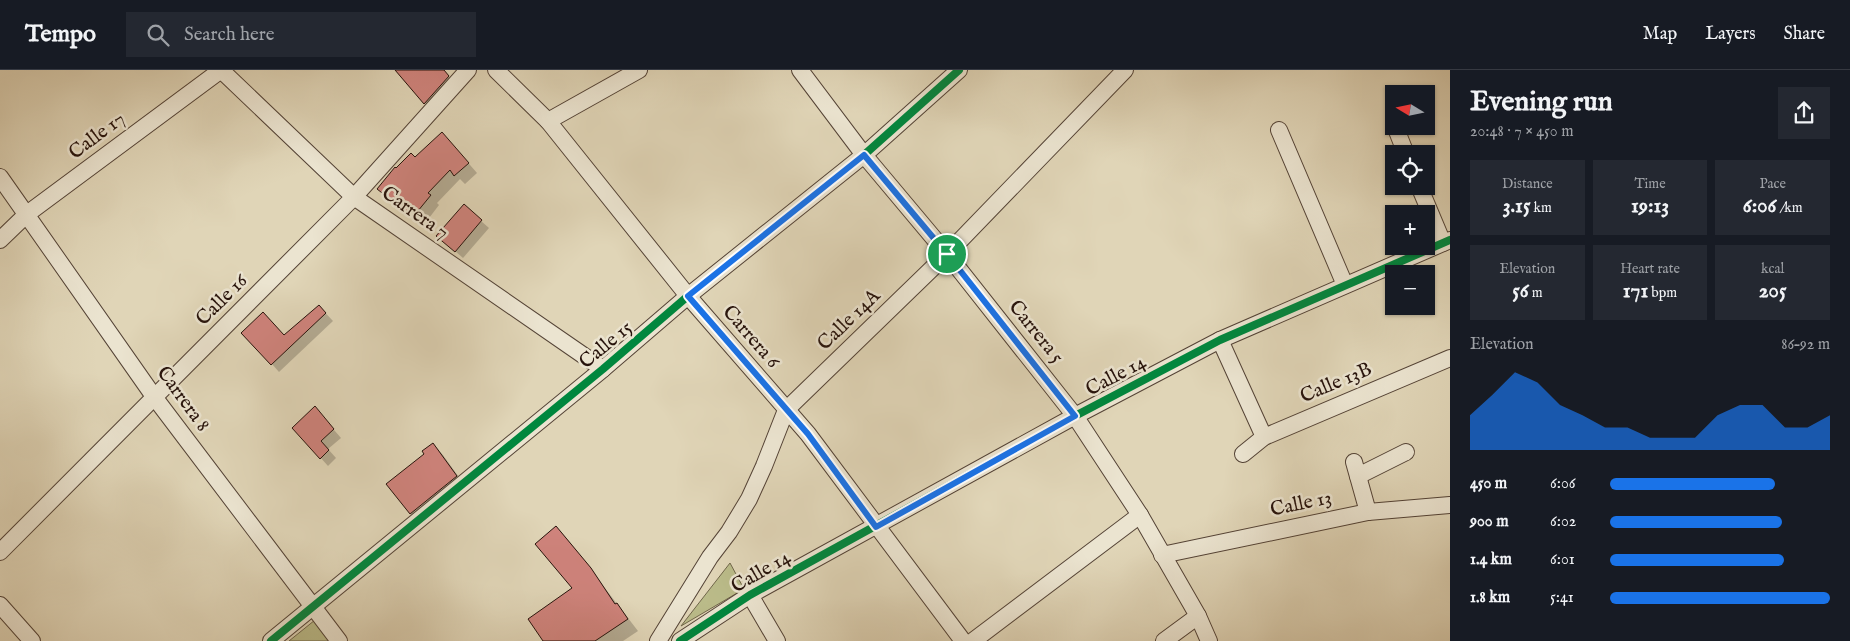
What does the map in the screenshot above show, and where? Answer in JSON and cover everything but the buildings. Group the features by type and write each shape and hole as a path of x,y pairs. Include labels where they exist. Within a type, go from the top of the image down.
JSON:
{"street":[{"name":"Carrera 7","path":"221,70 354,197 603,369"},
{"name":"Calle 17","path":"0,240 28,214 221,70"},
{"name":"Calle 16","path":"0,552 354,197 468,70"},
{"name":"Carrera 6","path":"496,70 548,121 688,296 808,434 963,641"},
{"path":"548,121 639,70"},
{"name":"Carrera 5","path":"800,70 864,155 947,254 1075,416 1140,515 1198,616 1209,641"},
{"name":"Calle 15","path":"270,641 603,369 688,296 864,155 959,70"},
{"name":"Calle 14A","path":"658,641 710,557 729,532 748,499 764,466 786,410 947,254 1125,70"},
{"path":"1279,130 1344,285"},
{"name":"Carrera 8","path":"0,177 28,214 155,398 339,641"},
{"path":"1423,195 1446,241"},
{"name":"Calle 14","path":"680,641 750,595 1075,416 1220,340 1446,241"},
{"path":"1220,340 1264,437"},
{"name":"Calle 13B","path":"1243,454 1264,437 1450,358"},
{"path":"1368,512 1356,469 1406,452"},
{"name":"Calle 13","path":"1162,555 1368,512 1450,505"},
{"path":"973,641 1140,515"},
{"path":"750,595 777,641"},
{"path":"0,605 32,641"},
{"path":"1164,641 1198,616"}],"green space":[{"path":"730,563 744,589 681,626"},
{"path":"315,620 330,641 289,641"}],"cycle path":[{"path":"271,641 603,369 688,296 864,155 959,70"},
{"path":"680,641 750,595 1075,416 1220,340 1450,240"}],"route":[{"path":"864,155 947,254 1075,416 876,527 808,434 688,296 864,155"}]}
